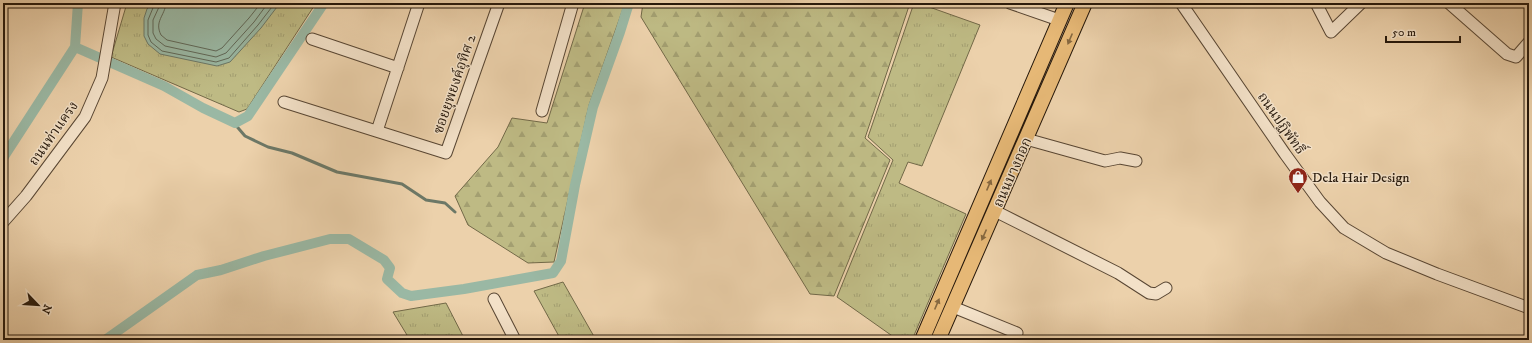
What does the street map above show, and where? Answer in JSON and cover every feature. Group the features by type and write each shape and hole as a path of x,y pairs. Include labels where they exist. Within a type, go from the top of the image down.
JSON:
{"main road":[{"name":"ถนนบางกอก","path":"922,340 1067,3"},
{"name":"ถนนบางกอก","path":"938,340 1085,3"}],"street":[{"name":"ถนนท่าแครง","path":"3,222 26,196 85,118 102,78 115,3"},
{"path":"284,102 377,131 419,3"},
{"name":"ซอยยุพยงค์อุทิศ 2","path":"377,131 446,153 499,3"},
{"path":"542,111 573,3"},
{"path":"1010,3 1059,20"},
{"name":"ถนนปฏิพัทธิ์","path":"1181,3 1284,154 1320,202 1344,228 1386,253 1437,274 1529,308"},
{"path":"1316,3 1331,32 1361,3"},
{"path":"1448,3 1513,57 1520,55 1529,42"},
{"path":"312,39 398,68"},
{"path":"1026,139 1104,161 1120,158 1136,161"},
{"path":"994,211 1118,274 1149,293 1156,294 1166,288"},
{"path":"494,300 515,340"},
{"path":"953,307 1017,333"}],"green space":[{"path":"127,3 316,3 247,109 239,112 111,57"},
{"path":"585,3 625,3 589,105 554,262 528,263 468,225 455,196 498,147 512,118 547,123"},
{"path":"643,3 910,3 865,138 890,160 834,296 810,294 641,17"},
{"path":"914,3 918,3 980,25 922,166 908,162 899,183 966,214 912,340 898,340 837,297 893,160 868,137"},
{"path":"563,282 596,340 561,340 534,291"},
{"path":"446,303 465,340 410,340 393,312"}],"water":[{"path":"152,3 280,3 261,28 230,62 217,66 160,54 148,44 144,36 144,18 147,9"}],"waterway":[{"path":"3,158 75,47 78,3"},
{"path":"75,47 164,86 203,108 235,123 248,116 324,3"},
{"path":"105,340 197,275 221,270 264,256 330,239 349,239 384,260 390,268 387,279 402,293 411,296 464,289 553,273 561,261 575,185 593,107 629,3"},
{"path":"233,122 245,136 268,147 292,153 337,172 402,184 426,200 445,203 455,212"}],"place":[{"name":"Dela Hair Design","path":"1298,194"}]}
